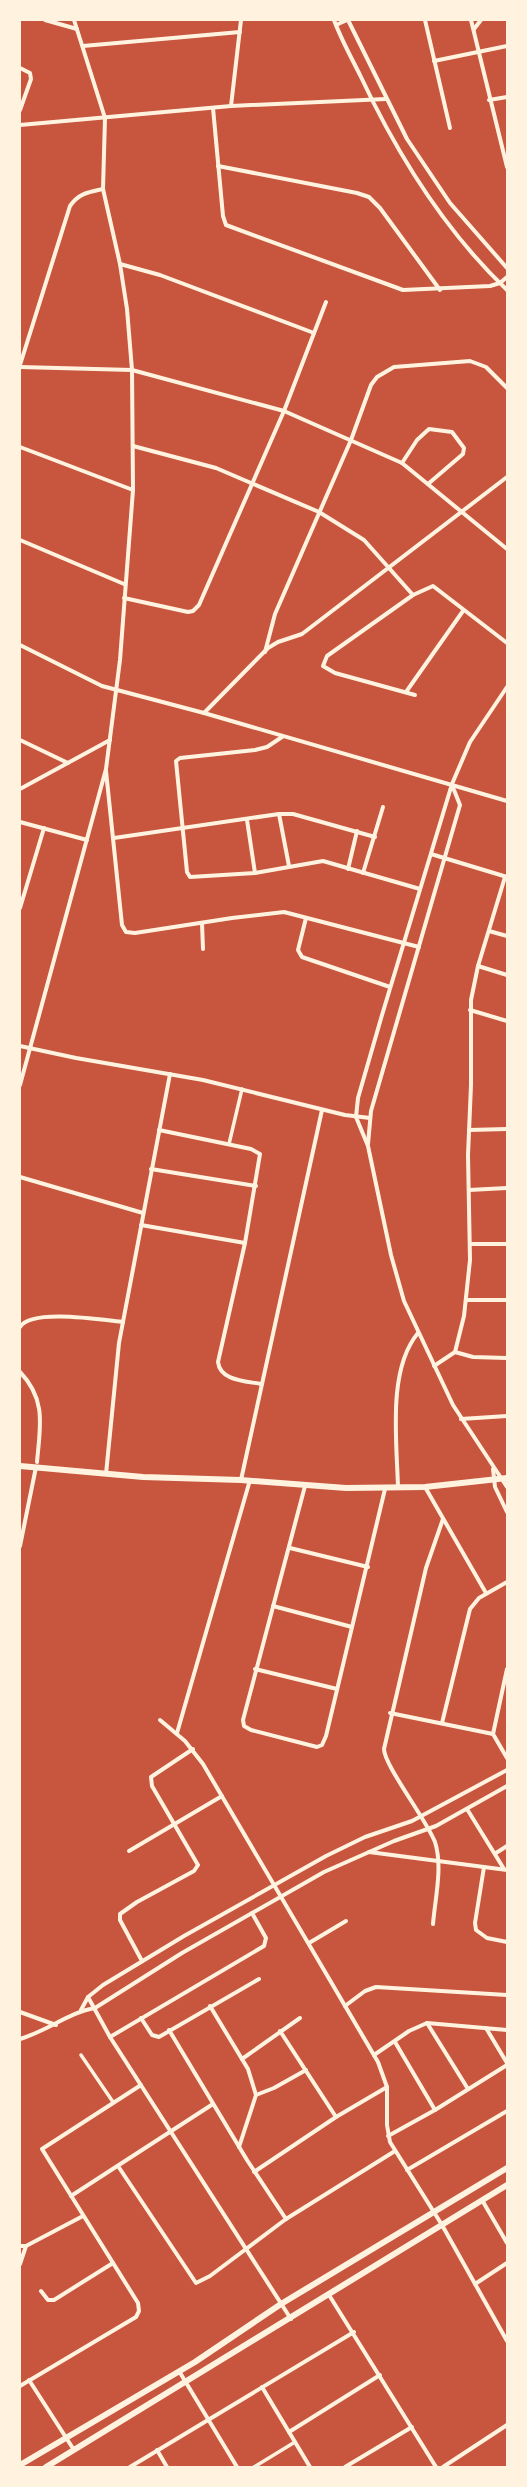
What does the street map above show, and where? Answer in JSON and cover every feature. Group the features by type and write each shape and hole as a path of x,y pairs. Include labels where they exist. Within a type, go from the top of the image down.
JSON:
{"street":[{"path":"45,20 77,30"},
{"path":"20,1085 106,769 116,690 133,490 132,370 127,309 120,264 103,189 105,118 74,20"},
{"path":"231,106 241,20"},
{"path":"334,20 384,125 439,214 507,290"},
{"path":"336,25 347,20 407,139 450,204 507,268"},
{"path":"425,20 450,128"},
{"path":"471,20 474,29 477,51 507,167"},
{"path":"474,29 481,20"},
{"path":"83,46 240,32"},
{"path":"434,61 507,46"},
{"path":"20,68 30,73 31,79 20,110"},
{"path":"489,100 507,97"},
{"path":"20,125 231,106 386,99"},
{"path":"213,108 223,216 226,225 403,290 440,290 490,286 500,283 507,277"},
{"path":"218,166 357,193 369,198 380,208 440,290"},
{"path":"103,189 84,193 76,197 70,206 20,366 132,370 284,411 402,462 507,549"},
{"path":"120,264 160,275 314,333"},
{"path":"124,598 188,612 193,611 199,605 284,411 326,302"},
{"path":"265,652 275,614 351,440 371,385 377,377 389,368 432,362 470,361 486,367 507,388"},
{"path":"402,462 417,440 429,429 452,432 464,448 463,454 428,484"},
{"path":"133,446 216,468 319,512 364,540 413,595"},
{"path":"20,447 133,490"},
{"path":"204,713 265,652 278,642 302,634 460,511 507,477"},
{"path":"20,540 124,584"},
{"path":"415,695 335,673 323,666 327,656 413,595 433,586 463,611 507,643"},
{"path":"406,692 463,611"},
{"path":"20,645 102,686 204,713 282,737 452,784 507,801"},
{"path":"507,688 470,742 452,784 390,987 358,1098 356,1117 368,1146 395,1271 404,1301 418,1333 461,1419 493,1468 504,1478 507,1487"},
{"path":"282,737 267,747 255,750 176,761 181,828 187,872 190,877 255,873 322,861 420,889"},
{"path":"20,740 68,763"},
{"path":"20,789 110,740"},
{"path":"106,769 122,925 126,932 135,933 232,918 284,912 420,947"},
{"path":"368,1146 370,1118 460,805 452,784"},
{"path":"363,873 383,807"},
{"path":"114,838 247,820 279,814 293,814 375,837"},
{"path":"279,814 289,866"},
{"path":"247,820 255,873"},
{"path":"20,822 87,840"},
{"path":"20,908 44,828"},
{"path":"348,869 357,831"},
{"path":"431,854 506,877 478,966 470,1010 471,1085 469,1190 471,1244 466,1300 455,1352 434,1366"},
{"path":"306,918 298,950 302,957 390,987"},
{"path":"202,923 203,949"},
{"path":"489,931 507,936"},
{"path":"478,966 507,975"},
{"path":"470,1010 507,1021"},
{"path":"20,1046 170,1074 242,1089 322,1110 356,1117 370,1118"},
{"path":"106,1474 114,1377 151,1169 170,1074"},
{"path":"228,1144 242,1089"},
{"path":"241,1480 322,1110"},
{"path":"469,1130 507,1129"},
{"path":"159,1130 228,1144 259,1153 261,1160 219,1366 225,1376 261,1384"},
{"path":"151,1169 256,1186"},
{"path":"20,1177 143,1213"},
{"path":"469,1190 507,1188"},
{"path":"141,1225 245,1243"},
{"path":"471,1244 507,1244"},
{"path":"466,1300 507,1300"},
{"path":"20,1327 22,1321 38,1318 58,1317 123,1322"},
{"path":"398,1488 399,1378 405,1353 418,1333"},
{"path":"455,1352 480,1358 507,1358"},
{"path":"20,1372 35,1393 40,1408 37,1465 20,1546"},
{"path":"461,1419 507,1416"},
{"path":"20,1466 37,1465 143,1478 250,1480 305,1486 385,1489 425,1487 504,1478"},
{"path":"493,1468 493,1480 507,1512"},
{"path":"177,1733 250,1480"},
{"path":"305,1486 290,1548 244,1708 244,1726 259,1732 320,1746 326,1736 368,1567 385,1489"},
{"path":"425,1487 486,1593"},
{"path":"433,1924 437,1862 435,1843 422,1816 384,1754 390,1713 428,1562 443,1519"},
{"path":"290,1548 368,1567"},
{"path":"442,1723 469,1613 476,1602 486,1593 507,1582"},
{"path":"273,1606 352,1627"},
{"path":"255,1669 337,1689"},
{"path":"507,1669 493,1734 507,1758"},
{"path":"390,1713 493,1734"},
{"path":"160,1720 177,1733 193,1749 374,2054 387,2087 388,2136 395,2152 442,2225 507,2341"},
{"path":"142,1961 120,1916 124,1910 198,1867 197,1861 150,1780 155,1773 193,1749"},
{"path":"80,2010 88,1997 142,1961 274,1884 353,1842 422,1816 507,1770"},
{"path":"20,2039 56,2025 80,2010 95,2008 182,1953 340,1863 428,1829 468,1809 507,1786"},
{"path":"129,1851 176,1825 222,1796"},
{"path":"468,1809 506,1870"},
{"path":"496,1853 507,1846"},
{"path":"368,1852 506,1870"},
{"path":"484,1867 475,1923 476,1930 487,1938 507,1942"},
{"path":"110,2037 264,1946 266,1938 252,1913"},
{"path":"309,1943 346,1921"},
{"path":"141,2018 154,2037 159,2037 210,2006 259,1979"},
{"path":"345,2006 365,1991 376,1987 507,1995"},
{"path":"88,1997 110,2037 291,2319"},
{"path":"210,2006 252,2078 256,2095 239,2147"},
{"path":"20,2012 56,2025"},
{"path":"242,2059 300,2018"},
{"path":"374,2054 410,2031 427,2023 507,2030"},
{"path":"427,2023 468,2089"},
{"path":"388,2136 435,2110 507,2064 486,2028"},
{"path":"169,2030 254,2172 286,2219"},
{"path":"280,2031 336,2117"},
{"path":"395,2042 435,2110"},
{"path":"81,2055 112,2102"},
{"path":"256,2095 274,2088 306,2070"},
{"path":"20,2386 136,2317 139,2311 138,2303 42,2149 112,2102 141,2085"},
{"path":"254,2172 336,2117 387,2087"},
{"path":"72,2196 213,2104"},
{"path":"407,2170 507,2112"},
{"path":"118,2166 196,2282 210,2276 286,2219 395,2152"},
{"path":"20,2465 179,2371 281,2304 433,2211 507,2168"},
{"path":"46,2467 291,2319 507,2185"},
{"path":"482,2200 507,2243"},
{"path":"20,2246 26,2246 83,2216"},
{"path":"20,2264 26,2246"},
{"path":"475,2284 507,2263"},
{"path":"41,2290 48,2300 54,2300 113,2264"},
{"path":"329,2295 354,2332 436,2467"},
{"path":"130,2467 354,2332"},
{"path":"179,2371 237,2467"},
{"path":"289,2432 380,2375"},
{"path":"29,2380 74,2450"},
{"path":"262,2387 310,2467"},
{"path":"442,2467 507,2425"},
{"path":"345,2467 412,2427"},
{"path":"254,2467 295,2442"},
{"path":"157,2450 167,2467"}]}
